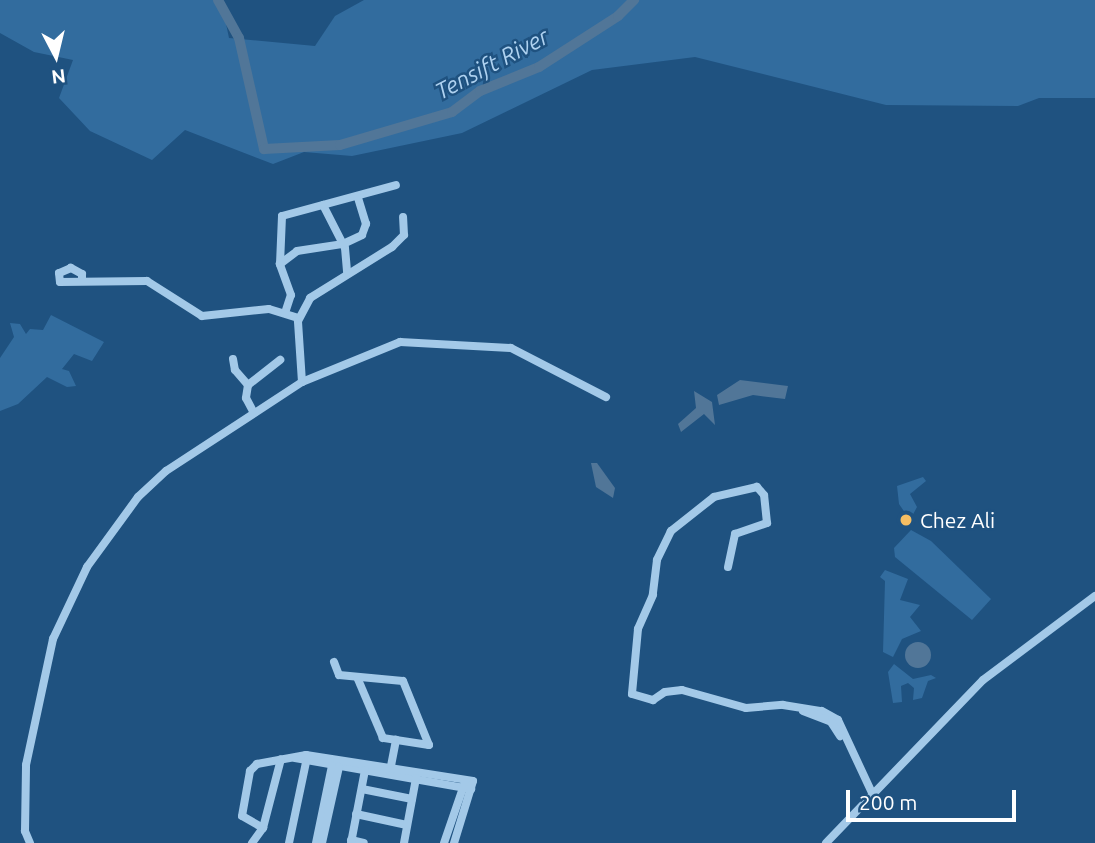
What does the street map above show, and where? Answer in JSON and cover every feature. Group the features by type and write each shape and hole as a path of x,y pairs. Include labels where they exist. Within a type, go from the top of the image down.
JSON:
{"street":[{"path":"285,313 291,293 280,264 282,216 396,185"},
{"path":"280,264 297,251 343,244 366,230 358,197"},
{"path":"323,205 343,244 346,273"},
{"path":"302,382 299,318 312,294 402,237 403,217"},
{"path":"82,281 147,281 188,309 209,317 256,310 285,313 299,318"},
{"path":"30,843 24,810 27,752 53,639 87,567 154,480 302,382 387,345 409,341 511,348 606,397"},
{"path":"233,359 235,370 248,385"},
{"path":"254,413 246,398 248,385 280,360"},
{"path":"727,567 735,534 766,525 764,495 757,487 714,497 684,516 671,531 657,559 653,595 638,629 632,694 653,700 665,692 682,690 746,708 794,707 815,712 835,727 870,795"},
{"path":"826,843 988,675 1095,596"},
{"path":"334,662 339,675 403,681 429,746 383,738 357,677"},
{"path":"391,771 396,740"},
{"path":"263,828 242,816 250,771 281,759 306,755 467,785"},
{"path":"295,758 306,762 391,771 416,778 467,785"},
{"path":"252,843 263,828 281,759"},
{"path":"289,843 306,762"},
{"path":"316,843 336,766"},
{"path":"322,843 336,766"},
{"path":"364,843 351,841 365,770"},
{"path":"404,843 416,778"},
{"path":"444,843 453,837 467,785"},
{"path":"362,789 412,799"},
{"path":"356,814 407,825"}],"shaded area":[{"path":"0,0 221,0 229,38 315,46 335,16 364,0 1095,0 1095,98 1039,98 1018,106 886,105 695,57 592,70 462,133 352,156 304,152 273,164 185,130 152,160 90,131 59,98 73,60 34,52 0,33"},
{"path":"51,315 104,342 92,361 74,354 62,369 69,371 76,386 67,387 47,377 18,404 0,411 0,358 14,337 10,323 20,324 26,334 30,329 43,330"},
{"path":"740,380 788,386 785,399 753,395 719,405 717,395"},
{"path":"694,391 712,402 715,425 704,414 681,432 678,424 696,408"},
{"path":"591,463 597,463 615,488 613,498 596,487"},
{"path":"923,477 926,481 910,494 917,507 910,520 899,504 897,486"},
{"path":"911,530 931,541 991,599 972,620 895,557 894,548"},
{"path":"885,570 908,579 900,600 920,605 910,617 921,631 902,639 893,657 883,652 885,581 880,577"},
{"path":"918,642 927,646 931,655 927,664 918,668 909,664 905,655 909,646"},
{"path":"894,664 913,679 931,675 936,678 928,681 922,698 913,700 914,688 908,683 901,686 902,702 893,703 888,672"}],"waterway":[{"name":"Tensift River","path":"218,0 239,38 264,149 340,145 452,112 480,91 539,67 618,16 634,0"}],"place":[{"name":"Chez Ali","path":"906,520"}]}
